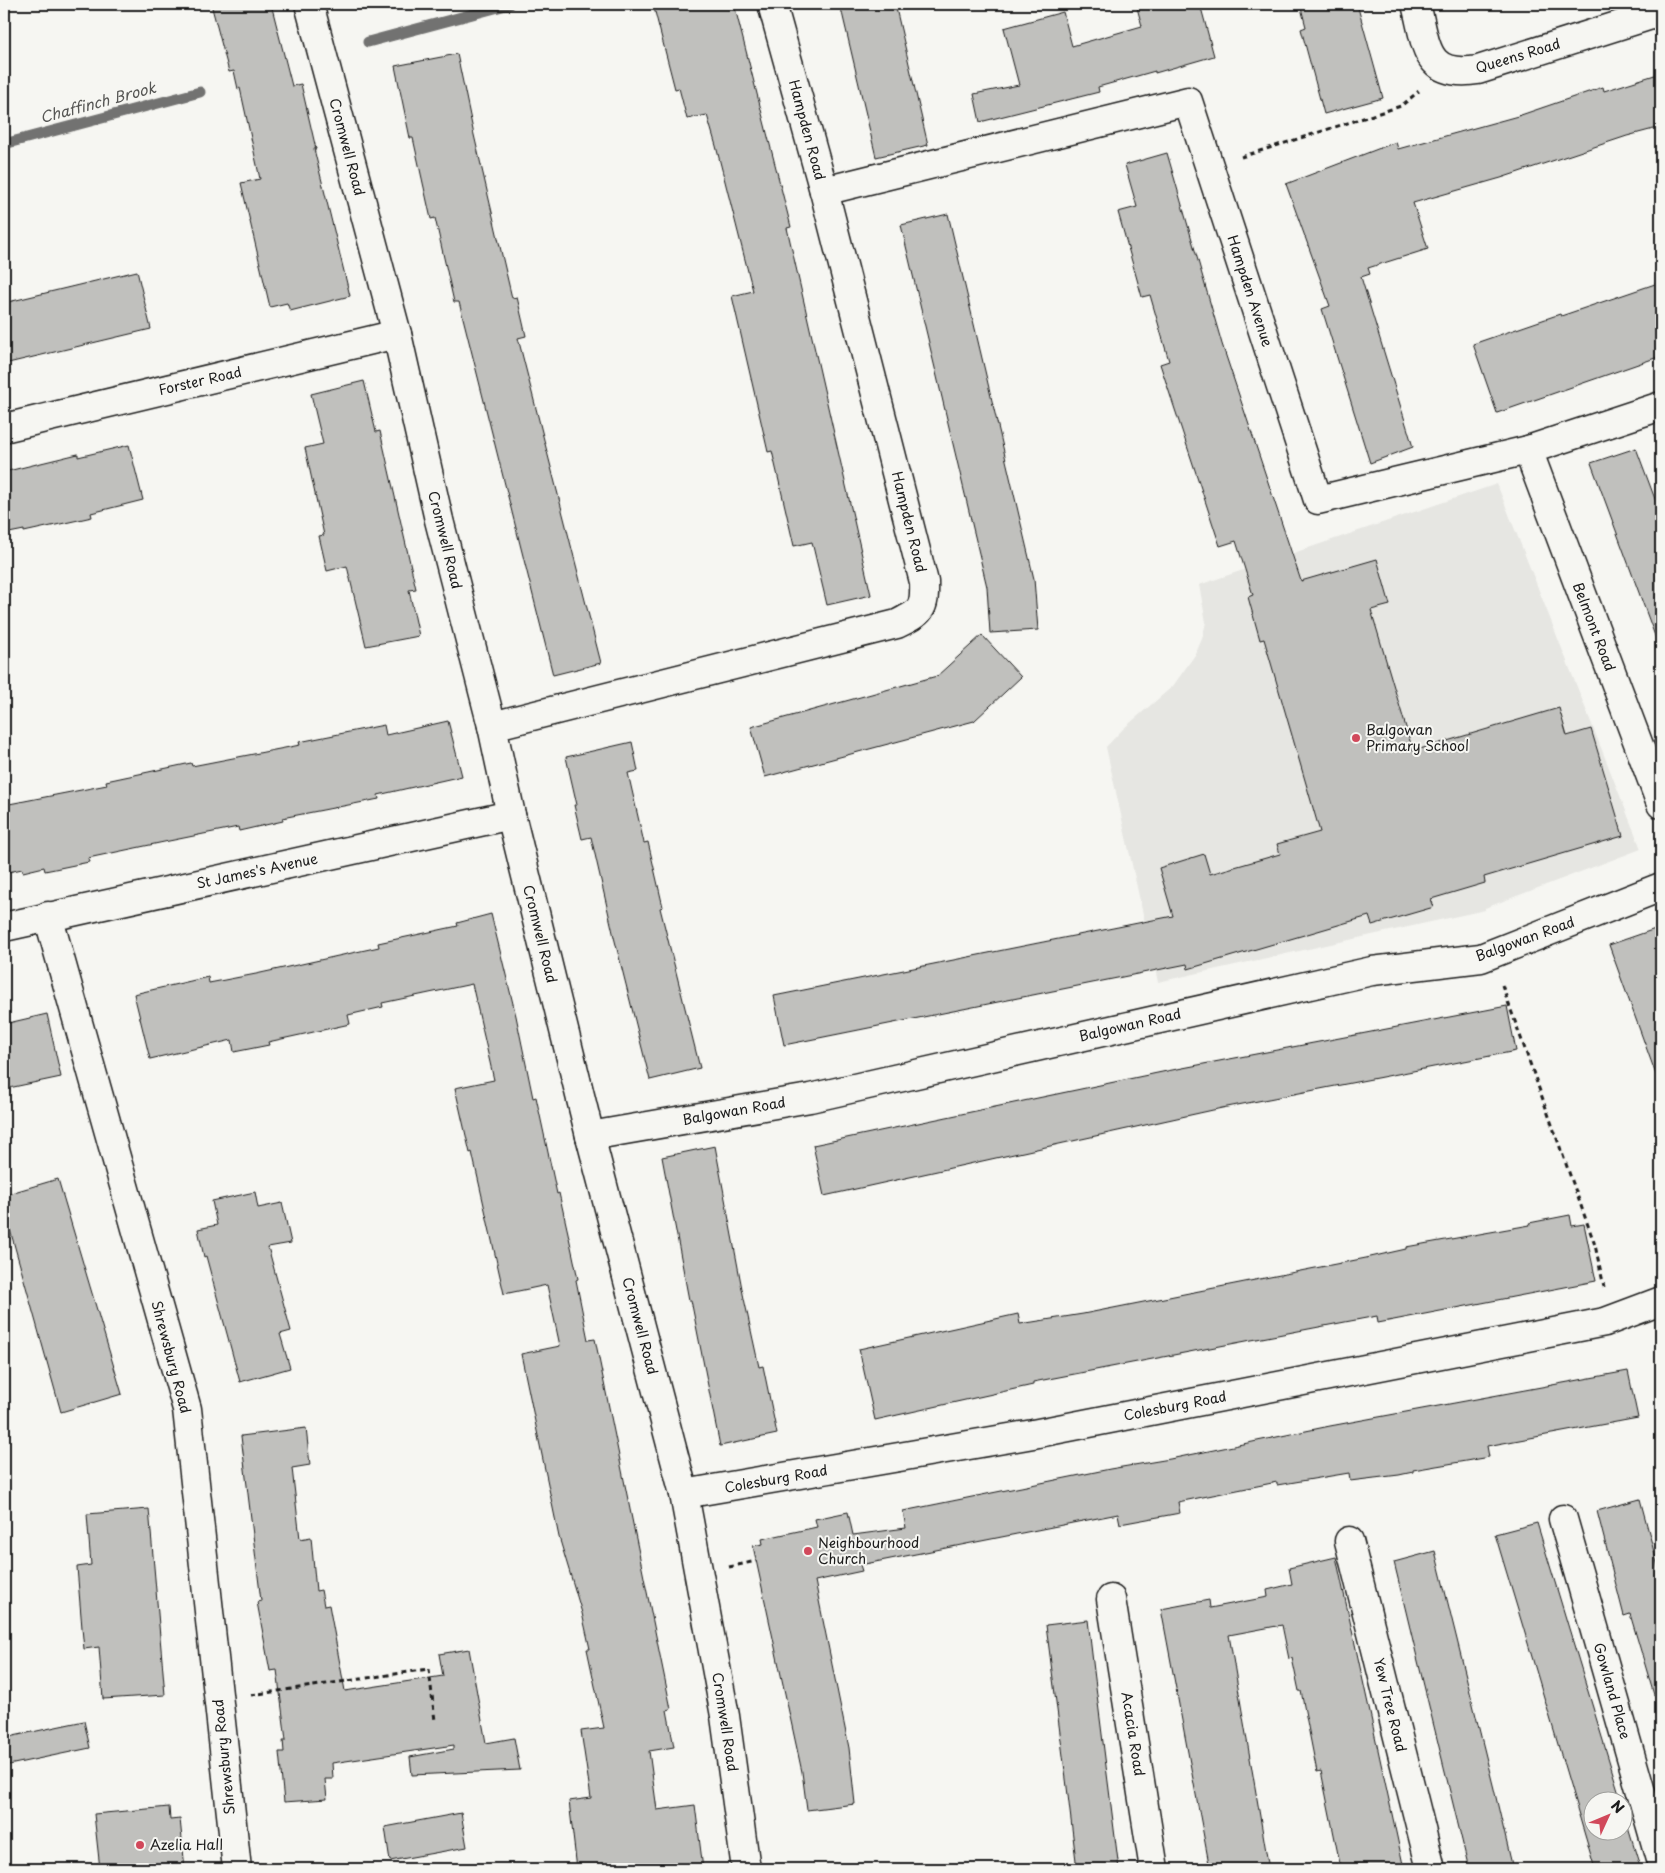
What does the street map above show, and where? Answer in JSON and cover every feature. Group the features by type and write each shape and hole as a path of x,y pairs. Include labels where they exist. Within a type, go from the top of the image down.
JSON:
{"street":[{"name":"Cromwell Road","path":"309,4 397,334 439,520 492,726 511,815 590,1136 684,1494 725,1716 746,1869"},
{"name":"Hampden Road","path":"492,726 897,624 917,614 925,600 924,582 824,191 772,4"},
{"path":"1416,4 1428,48 1434,62 1445,70"},
{"name":"Queens Road","path":"1445,70 1460,72 1478,70 1661,12"},
{"name":"Hampden Avenue","path":"824,191 1188,100 1318,500 1528,450 1661,406"},
{"name":"Forster Road","path":"4,428 397,334"},
{"name":"Belmont Road","path":"1528,450 1661,804"},
{"name":"St James's Avenue","path":"4,926 511,815"},
{"name":"Balgowan Road","path":"590,1136 810,1098 1372,971 1481,958 1661,887"},
{"name":"Shrewsbury Road","path":"48,916 186,1409 237,1869"},
{"name":"Colesburg Road","path":"684,1494 1033,1434 1605,1322 1661,1301"},
{"name":"Gowland Place","path":"1563,1519 1661,1862"},
{"name":"Yew Tree Road","path":"1349,1541 1430,1869"},
{"name":"Acacia Road","path":"1111,1598 1154,1869"}],"path":[{"path":"1210,168 1401,106 1445,70"},
{"path":"1494,953 1503,990 1595,1245 1612,1319"},
{"path":"218,1700 429,1670 435,1721"}],"shaded area":[{"name":"Balgowan Primary School","path":"1497,484 1641,849 1485,908 1485,910 1158,982 1106,747 1123,729 1173,686 1195,655 1202,639 1206,622 1199,585"}],"building":[{"path":"211,4 271,4 292,86 301,84 316,149 314,149 350,296 290,311 287,303 270,307 241,183 260,179 240,88 238,89 234,71 229,72"},
{"path":"653,4 734,4 791,227 787,228 871,595 827,605 812,542 794,546 772,451 768,452 732,296 753,291 716,146 707,115 687,119 679,88 675,89"},
{"path":"840,4 895,4 928,145 876,157"},
{"path":"1136,4 1200,4 1214,56 1098,87 1099,92 980,122 974,94 1019,85 1004,28 1063,12 1072,46 1142,26"},
{"path":"1300,4 1357,4 1383,98 1324,114 1301,29 1306,27"},
{"path":"457,54 512,298 517,297 526,336 518,338 601,663 553,675 459,302 454,302 435,218 431,219 413,138 410,138 395,66"},
{"path":"1661,73 1661,127 1627,136 1501,178 1413,203 1428,249 1368,268 1370,274 1361,277 1413,447 1370,463 1322,309 1330,306 1286,184 1396,142 1398,149 1518,116 1603,87 1604,91"},
{"path":"1167,153 1222,344 1301,581 1377,559 1390,605 1371,610 1413,751 1559,708 1567,736 1591,729 1623,836 1484,877 1485,883 1431,899 1434,907 1372,925 1369,916 1188,969 1187,964 784,1045 774,996 1173,916 1159,868 1204,854 1210,874 1280,854 1277,844 1320,832 1264,639 1260,640 1248,597 1253,595 1236,541 1220,546 1160,364 1169,361 1150,295 1142,297 1118,212 1137,207 1125,165"},
{"path":"948,214 1034,579 1038,630 990,633 987,587 901,225"},
{"path":"137,271 151,329 4,364 4,303"},
{"path":"1661,282 1661,356 1497,413 1473,344"},
{"path":"364,381 376,432 380,431 416,589 409,590 419,636 366,646 347,566 327,571 319,536 324,535 305,448 323,444 311,394"},
{"path":"129,445 143,500 91,513 92,517 24,532 24,530 4,534 4,472 78,454 78,457"},
{"path":"1636,448 1661,515 1661,643 1658,644 1591,463"},
{"path":"982,635 1021,677 974,721 765,777 751,727 937,676"},
{"path":"448,721 462,776 378,795 379,799 282,818 283,821 239,831 238,827 164,842 88,858 89,862 45,871 44,867 23,872 22,869 4,873 4,805 107,785 106,781 191,763 192,766 300,745 299,742 384,725 386,735"},
{"path":"632,742 638,771 628,773 644,843 648,842 663,907 660,908 700,1068 650,1080 591,837 582,839 574,805 577,805 566,757"},
{"path":"491,914 516,1016 533,1098 536,1097 557,1194 559,1193 578,1279 576,1280 588,1340 595,1339 671,1709 667,1710 674,1747 649,1751 657,1810 695,1805 703,1869 577,1869 569,1801 591,1798 581,1731 604,1728 587,1649 590,1649 582,1613 559,1537 521,1354 560,1346 547,1285 504,1294 472,1152 470,1153 455,1088 494,1080 472,984 382,1003 383,1007 348,1015 350,1024 268,1042 269,1045 234,1052 232,1040 150,1059 134,994 208,977 209,983 256,974 379,947 378,943 458,926 457,923"},
{"path":"1661,927 1661,1080 1658,1080 1609,945"},
{"path":"1507,1006 1516,1051 1222,1108 824,1196 813,1145 1167,1071"},
{"path":"47,1014 61,1077 4,1089 4,1024"},
{"path":"715,1146 743,1294 759,1367 763,1366 777,1434 720,1446 691,1300 689,1300 662,1157"},
{"path":"58,1179 122,1394 61,1412 4,1208 4,1195"},
{"path":"255,1192 258,1208 282,1203 291,1243 268,1247 291,1331 280,1334 290,1368 240,1382 206,1256 204,1257 198,1229 217,1225 212,1201"},
{"path":"1570,1215 1572,1226 1584,1224 1596,1281 1378,1323 1377,1316 1033,1382 1033,1385 875,1420 859,1349 1018,1314 1020,1324 1083,1314 1366,1258 1406,1249 1406,1247 1530,1225 1529,1223"},
{"path":"1628,1371 1638,1418 1487,1446 1489,1457 1413,1470 1413,1472 1399,1475 1350,1481 1349,1473 1277,1485 1277,1482 1178,1502 1180,1513 1120,1524 1118,1514 860,1565 862,1571 815,1581 849,1748 855,1804 807,1810 802,1772 753,1546 763,1544 762,1539 817,1527 815,1519 848,1512 853,1535 906,1528 903,1511 1330,1426"},
{"path":"306,1428 310,1465 292,1468 300,1539 311,1537 316,1591 321,1590 324,1606 329,1605 345,1691 443,1676 439,1654 469,1649 486,1743 514,1738 520,1770 412,1775 410,1757 454,1749 454,1745 332,1763 333,1779 325,1779 327,1799 284,1802 279,1752 284,1752 283,1740 286,1740 277,1670 270,1671 257,1602 261,1601 241,1436"},
{"path":"1640,1499 1661,1578 1661,1694 1654,1695 1630,1614 1624,1616 1597,1511"},
{"path":"149,1509 165,1695 103,1699 99,1647 84,1649 82,1628 77,1567 91,1565 87,1514"},
{"path":"1537,1523 1618,1790 1582,1790 1582,1825 1495,1534"},
{"path":"1435,1551 1513,1869 1469,1869 1416,1653 1394,1562"},
{"path":"1336,1557 1404,1869 1341,1869 1321,1771 1317,1772 1301,1691 1299,1691 1292,1658 1289,1659 1282,1625 1229,1635 1269,1869 1210,1869 1161,1609 1209,1600 1210,1608 1268,1597 1267,1590 1292,1584 1289,1568"},
{"path":"1088,1620 1119,1869 1077,1869 1046,1625"},
{"path":"84,1721 90,1748 4,1766 4,1738"},
{"name":"Azelia Hall","path":"169,1807 170,1820 180,1819 185,1869 100,1869 94,1814"},
{"path":"461,1813 467,1847 390,1861 385,1827"},
{"path":"1586,1840 1632,1840 1641,1869 1595,1869"}],"waterway":[{"name":"Chaffinch Brook","path":"368,42 510,4"},
{"name":"Chaffinch Brook","path":"4,144 200,92"}],"place":[{"name":"Balgowan Primary School","path":"1356,738"},
{"name":"Neighbourhood Church","path":"808,1551"},
{"name":"Azelia Hall","path":"140,1845"}]}
